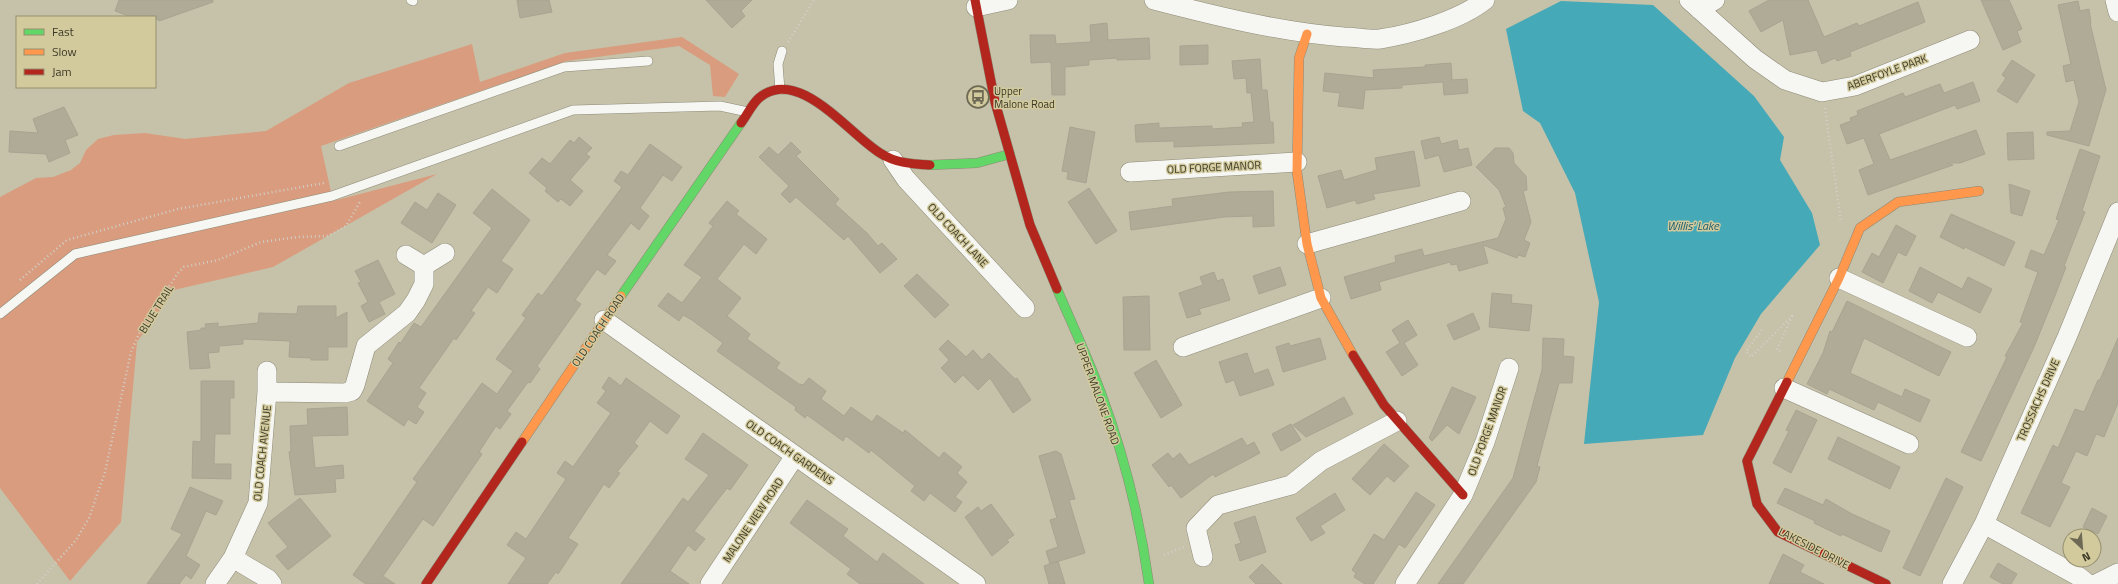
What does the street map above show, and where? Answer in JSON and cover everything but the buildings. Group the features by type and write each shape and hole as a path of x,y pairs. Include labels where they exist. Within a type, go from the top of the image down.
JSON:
{"street":[{"path":"976,4 1008,0"},
{"path":"1154,0 1208,14 1307,34 1380,39 1439,24 1485,0"},
{"path":"1694,5 1715,0"},
{"path":"2115,0 2118,12"},
{"name":"UPPER MALONE ROAD","path":"976,4 995,102 1030,225 1101,393 1128,476 1142,534 1149,584"},
{"name":"ABERFOYLE PARK","path":"1694,5 1755,59 1785,80 1822,92 1855,86 1970,40"},
{"name":"OLD FORGE MANOR","path":"1307,34 1298,58 1297,162 1307,244 1321,298 1357,363 1384,405 1463,494"},
{"name":"OLD COACH LANE","path":"780,90 791,89 817,103 858,138 893,160 907,164 973,164 1010,154"},
{"name":"OLD COACH ROAD","path":"426,584 604,320 758,99 770,90 780,90"},
{"name":"OLD COACH LANE","path":"893,160 906,179 1025,308"},
{"name":"OLD FORGE MANOR","path":"1130,172 1297,162"},
{"name":"LAKESIDE DRIVE","path":"1886,584 1778,532 1757,504 1747,461 1839,278 1860,228 1898,202 1979,191"},
{"path":"1307,244 1461,201"},
{"name":"TROSSACHS DRIVE","path":"1952,584 1984,524 2067,337 2118,212"},
{"path":"406,255 424,266 446,254"},
{"name":"OLD COACH AVENUE","path":"267,392 345,393 352,391 366,346 407,313 424,284 424,266"},
{"path":"1839,278 1967,337"},
{"path":"1183,347 1321,298"},
{"name":"OLD COACH GARDENS","path":"604,320 976,584"},
{"name":"OLD FORGE MANOR","path":"1405,584 1463,494 1485,442 1509,368"},
{"name":"OLD COACH AVENUE","path":"215,584 233,558 258,503 267,392 267,371"},
{"path":"1784,388 1909,444"},
{"path":"1201,549 1196,528 1218,505 1291,485 1321,461 1397,421"},
{"name":"MALONE VIEW ROAD","path":"713,583 795,456"},
{"path":"1984,524 2078,576 2088,584"},
{"path":"233,558 268,579 272,584"},
{"path":"2096,584 2118,573"}],"lane":[{"path":"780,90 778,64 782,51"},
{"path":"339,146 564,67 648,61"},
{"path":"0,314 75,254 332,196 573,110 720,106 749,112"}],"path":[{"path":"782,51 814,0"},
{"path":"1822,92 1844,241 1851,248"},
{"name":"BLUE TRAIL","path":"36,584 76,540 89,518 105,472 131,352 142,328 178,273 184,267 218,260 261,242 298,237 328,236 346,226 362,198"},
{"path":"1762,330 1746,351 1751,356 1792,316 1777,350 1798,359"},
{"path":"1146,562 1201,549"}],"shaded area":[{"path":"682,37 739,74 725,97 713,96 710,65 679,46 567,61 321,146 333,201 437,174 273,267 174,290 137,342 121,522 70,581 0,488 0,197 36,178 53,177 71,170 80,163 86,150 98,139 114,135 145,133 185,139 266,131 349,83 472,44 480,82 565,53"}],"water":[{"name":"Willis' Lake","path":"1561,1 1653,5 1754,96 1784,137 1780,160 1812,213 1820,245 1761,314 1735,358 1703,435 1584,444 1599,302 1575,193 1540,123 1523,111 1506,29"}],"traffic: fast":[{"path":"621,296 741,123"},
{"path":"930,165 977,163 1010,154"},
{"path":"1057,289 1096,380 1117,440 1136,511 1149,584"}],"traffic: slow":[{"path":"1307,34 1299,58 1297,172 1307,244 1321,298 1353,355"},
{"path":"1787,382 1839,278 1860,228 1898,202 1979,191"},
{"path":"522,442 621,296"}],"traffic: jam":[{"path":"975,0 995,102 1030,225 1057,289"},
{"path":"741,123 756,100 774,90 790,90 806,96 822,106 880,153 892,159 904,162 930,165"},
{"path":"1353,355 1384,405 1463,495"},
{"path":"1787,382 1747,461 1757,504 1778,532 1886,584"},
{"path":"426,584 522,442"}],"place":[{"name":"Upper Malone Road","path":"978,97"}]}
